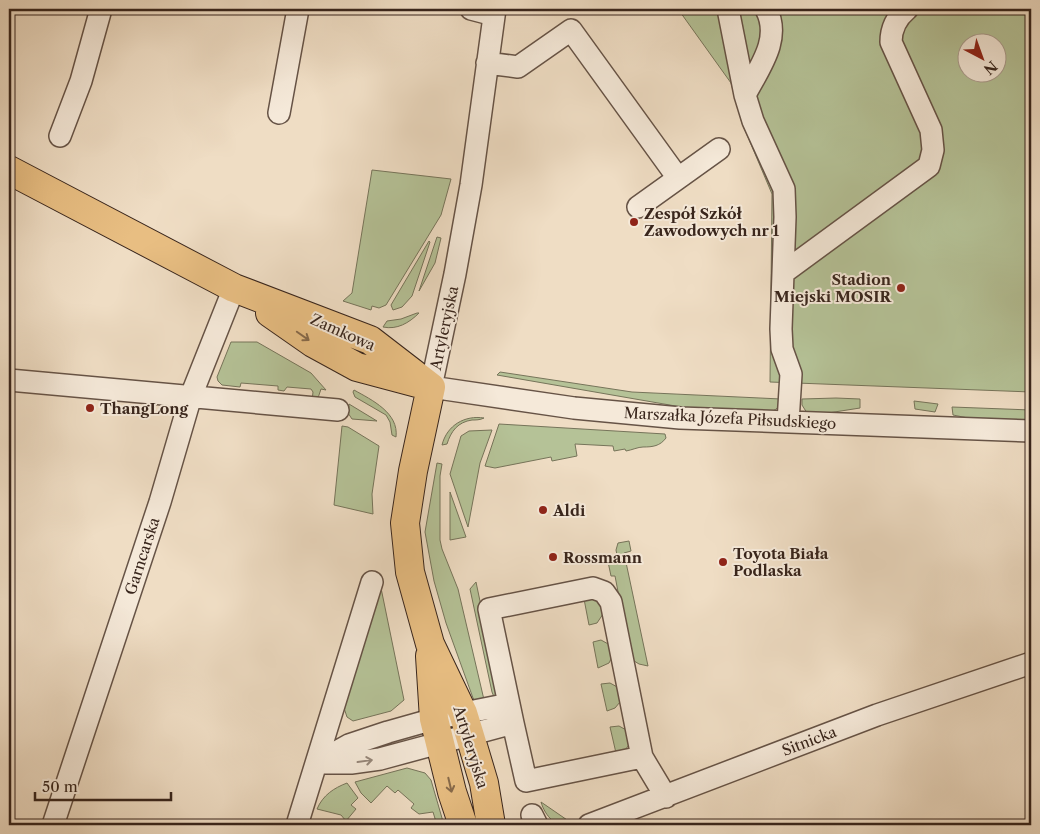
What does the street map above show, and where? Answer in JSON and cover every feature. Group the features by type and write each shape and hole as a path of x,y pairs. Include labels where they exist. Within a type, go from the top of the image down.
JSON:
{"main road":[{"name":"Zamkowa","path":"9,170 234,288 313,343 357,366 431,387"},
{"name":"Artyleryjska","path":"431,387 405,522 410,572 430,644 467,724 484,783 491,825"},
{"name":"Artyleryjska","path":"430,644 437,731 452,792 463,825"}],"street":[{"path":"60,136 81,80 101,9"},
{"path":"279,112 298,9"},
{"path":"471,9 494,12"},
{"path":"728,9 745,94 753,121 784,189 785,217 781,330 782,349 791,374 788,422"},
{"path":"745,94 772,40 771,18 766,9"},
{"path":"783,273 929,166 933,150 931,130 891,42 891,32 896,20 907,9"},
{"name":"Artyleryjska","path":"431,387 454,282 471,185 494,12"},
{"path":"487,63 518,67 571,30 678,178"},
{"path":"638,207 719,149"},
{"name":"Garncarska","path":"53,825 160,502 191,396 234,288"},
{"path":"9,380 338,410"},
{"name":"Marszałka Józefa Piłsudskiego","path":"431,387 574,408 642,415 1031,431"},
{"path":"297,825 372,582"},
{"path":"642,757 526,781 489,609 593,588 604,592 611,602 642,757 666,797"},
{"name":"Sitnicka","path":"590,825 877,715 1031,663"},
{"path":"317,763 349,745 388,732 437,731 511,714"}],"green space":[{"name":"Stadion Miejski MOSIR","path":"678,9 1031,9 1031,392 770,382 772,194 742,123 731,83"},
{"path":"372,170 451,179 441,215 386,305 379,308 372,306 371,310 343,301 352,293"},
{"path":"437,237 441,238 435,263 419,291"},
{"path":"429,241 412,296 402,307 393,310 391,305"},
{"path":"419,313 402,325 388,328 383,327 387,321 401,319"},
{"path":"231,342 257,342 311,373 326,390 321,389 317,401 312,401 313,392 311,389 287,387 284,391 278,390 278,386 241,383 240,387 222,385 217,377"},
{"path":"500,372 632,392 781,399 777,408 768,412 687,408 497,375"},
{"path":"354,390 376,403 389,414 396,428 396,437 392,435 390,422 386,415 355,397"},
{"path":"802,399 860,399 860,408 828,413 807,413 802,405"},
{"path":"914,401 938,404 935,412 915,409"},
{"path":"349,404 377,421 352,419 348,413"},
{"path":"952,407 1031,410 1031,421 973,419 953,415"},
{"path":"470,418 484,418 467,421 459,425 453,431 447,444 442,445 448,432 458,423"},
{"path":"499,424 665,434 666,438 656,446 639,447 626,451 625,449 614,451 613,446 575,444 577,456 552,461 551,457 495,468 485,466"},
{"path":"342,426 348,427 379,446 372,494 373,514 334,505"},
{"path":"492,430 480,463 468,527 450,474 461,436 469,431"},
{"path":"437,463 442,464 440,476 440,540 458,589 485,704 477,703 473,698 446,623 434,581 425,532"},
{"path":"450,492 466,537 450,540"},
{"path":"629,541 631,551 624,553 648,666 639,664 631,659 615,576 611,576 607,557 617,555 618,543"},
{"path":"476,582 499,692 496,702 492,692 470,589"},
{"path":"381,588 404,700 391,711 353,721 347,717 344,708"},
{"path":"592,598 601,602 603,614 597,623 589,625 584,599"},
{"path":"601,640 610,645 612,657 609,663 598,668 593,642"},
{"path":"610,683 619,688 620,702 615,708 607,711 601,684"},
{"path":"619,726 628,731 629,745 624,751 616,753 610,727"},
{"path":"407,768 425,773 431,780 444,825 437,825 433,812 419,814 411,808 414,804 398,790 395,793 387,786 371,803 361,793 355,782"},
{"path":"347,783 358,798 351,805 356,809 346,821 341,815 317,809 329,793"},
{"path":"541,802 573,824 562,825 557,823 545,812"}],"place":[{"name":"Zespół Szkół Zawodowych nr 1","path":"634,222"},
{"name":"Stadion Miejski MOSIR","path":"901,288"},
{"name":"ThangLong","path":"90,408"},
{"name":"Aldi","path":"543,510"},
{"name":"Rossmann","path":"553,557"},
{"name":"Toyota Biała Podlaska","path":"723,562"}]}
